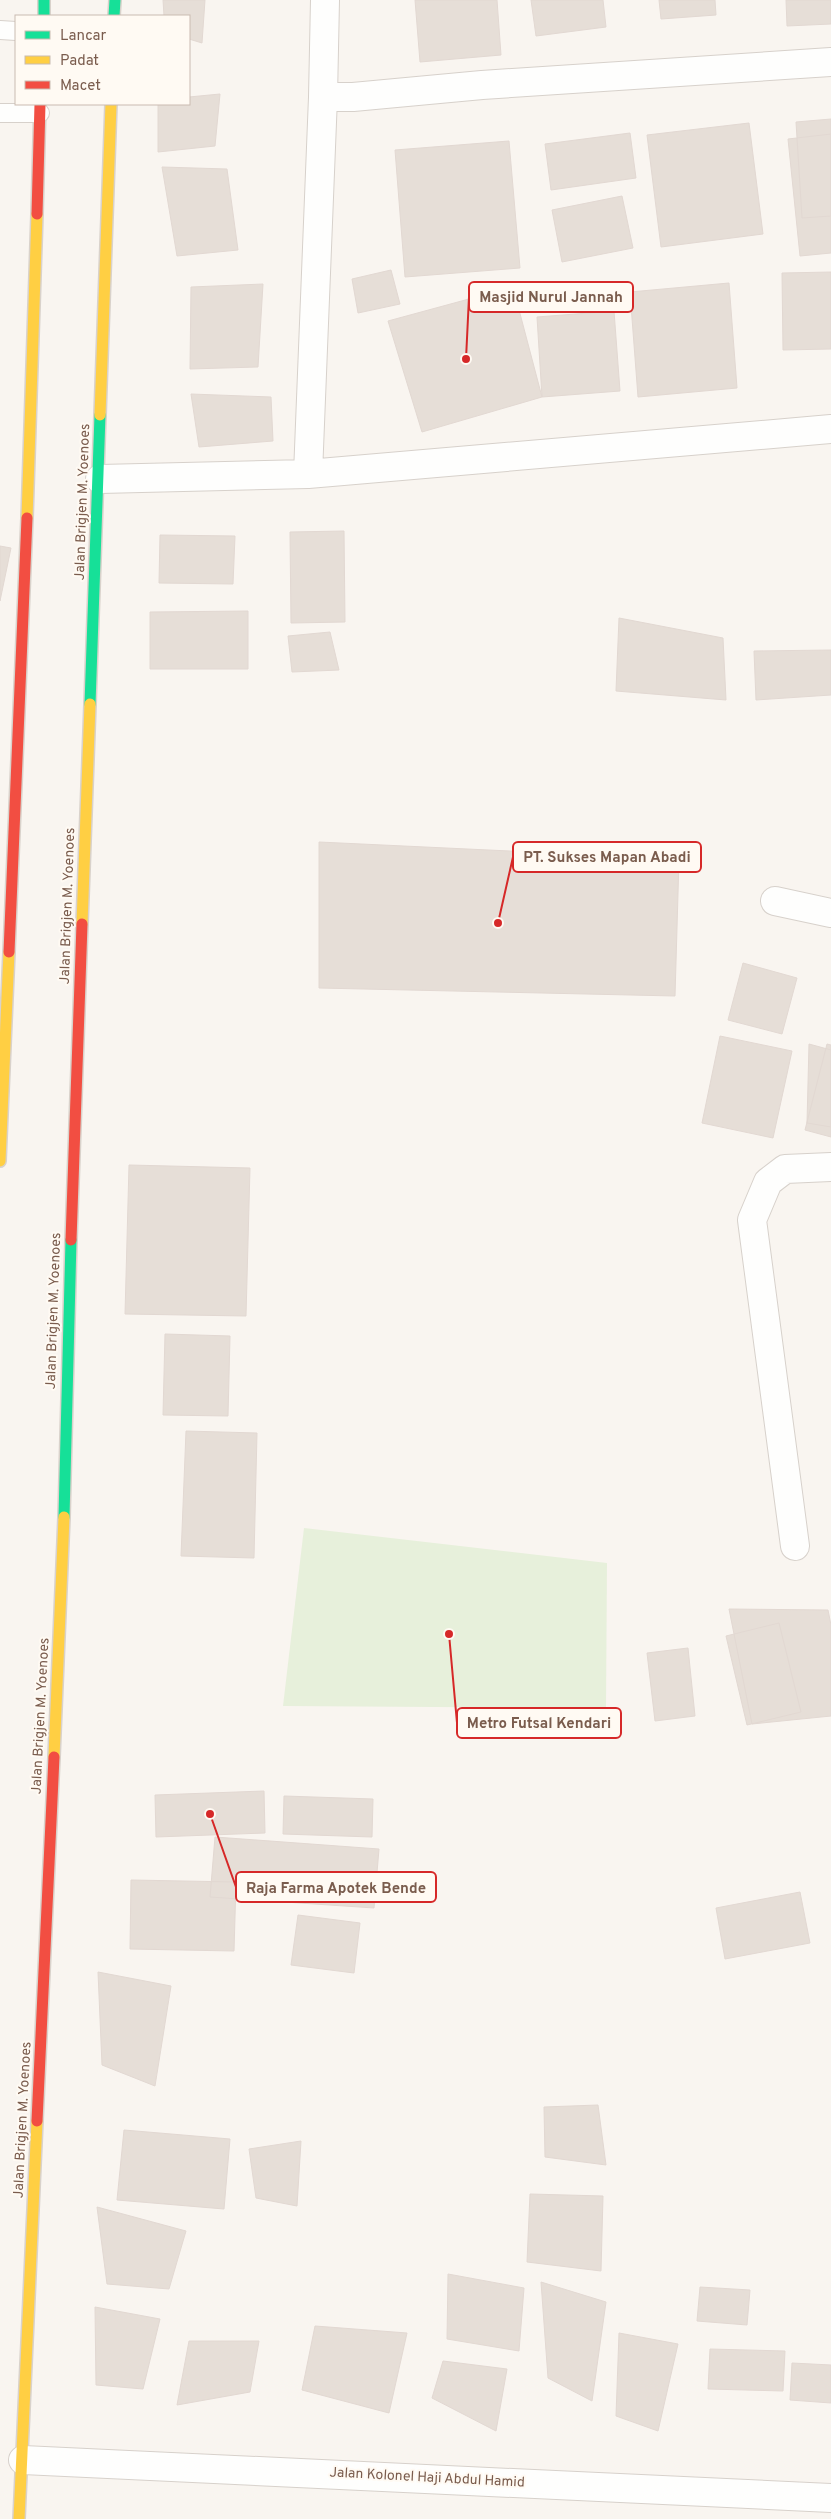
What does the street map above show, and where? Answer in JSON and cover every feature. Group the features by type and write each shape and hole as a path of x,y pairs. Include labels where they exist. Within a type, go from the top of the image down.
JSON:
{"main road":[{"path":"44,0 44,15"},
{"path":"114,15 115,0"},
{"name":"Jalan Brigjen M. Yoenoes","path":"19,2519 64,1546 66,1369 100,479 111,105"},
{"path":"0,1161 4,965 31,426 40,108"}],"street":[{"path":"308,474 325,0"},
{"path":"323,97 831,62"},
{"path":"100,479 308,474 831,429"},
{"path":"775,901 831,913"},
{"path":"795,1546 752,1220 768,1182 785,1169 831,1168"},
{"name":"Jalan Kolonel Haji Abdul Hamid","path":"23,2460 831,2498"}],"lane":[{"path":"0,30 15,30"},
{"path":"0,113 40,108"}],"green space":[{"path":"304,1528 607,1563 606,1708 283,1706"}],"building":[{"path":"163,0 205,0 202,43 190,39 190,15 164,15"},
{"path":"415,0 497,0 501,55 420,62"},
{"path":"531,0 603,0 606,27 536,36"},
{"path":"659,0 715,0 716,15 661,19"},
{"path":"786,0 831,0 831,24 787,26"},
{"path":"220,94 215,146 158,152 158,105 190,105 190,97"},
{"path":"831,119 831,216 802,218 796,122"},
{"path":"749,123 763,234 661,247 647,135"},
{"path":"630,133 636,178 551,190 545,144"},
{"path":"831,134 831,253 800,256 788,139"},
{"path":"509,141 520,268 405,277 395,150"},
{"path":"162,167 227,169 238,250 177,256"},
{"path":"622,196 633,248 562,262 552,210"},
{"path":"391,270 400,304 358,313 352,279"},
{"path":"831,272 831,349 783,350 782,273"},
{"path":"729,283 737,388 638,397 630,292"},
{"path":"263,284 258,367 190,369 191,287"},
{"path":"513,287 542,397 422,432 388,321"},
{"path":"614,311 620,391 542,397 537,317"},
{"path":"191,394 271,397 273,441 199,447"},
{"path":"344,531 345,622 291,623 290,532"},
{"path":"160,535 235,536 233,584 159,583"},
{"path":"0,546 11,548 0,601"},
{"path":"248,611 248,669 150,669 150,612"},
{"path":"619,618 723,638 726,700 616,691"},
{"path":"330,632 339,670 292,672 288,636"},
{"path":"831,650 831,695 756,700 754,651"},
{"path":"319,842 679,859 675,996 319,988"},
{"path":"743,963 797,978 782,1034 728,1020"},
{"path":"720,1036 792,1051 773,1138 702,1123"},
{"path":"809,1044 831,1050 831,1127 807,1123"},
{"path":"827,1044 831,1045 831,1137 805,1130"},
{"path":"129,1165 250,1168 246,1316 125,1314"},
{"path":"165,1334 230,1336 228,1416 163,1415"},
{"path":"186,1431 257,1433 254,1558 181,1556"},
{"path":"729,1609 828,1610 831,1625 831,1716 752,1724"},
{"path":"779,1623 801,1712 747,1725 726,1636"},
{"path":"688,1648 695,1716 655,1721 647,1653"},
{"path":"264,1791 265,1833 156,1837 155,1795"},
{"path":"284,1796 373,1799 372,1837 283,1834"},
{"path":"215,1837 379,1849 374,1908 210,1897"},
{"path":"131,1880 236,1882 234,1951 130,1949"},
{"path":"800,1892 810,1943 725,1959 716,1908"},
{"path":"298,1915 360,1923 354,1973 291,1965"},
{"path":"98,1972 171,1986 155,2086 102,2065"},
{"path":"598,2105 606,2165 545,2157 544,2107"},
{"path":"124,2130 230,2139 224,2209 117,2200"},
{"path":"301,2141 297,2206 256,2198 249,2149"},
{"path":"530,2194 603,2196 601,2271 527,2262"},
{"path":"97,2207 186,2231 169,2289 107,2284"},
{"path":"448,2274 524,2288 519,2351 447,2339"},
{"path":"541,2282 606,2302 592,2401 548,2378"},
{"path":"700,2287 750,2290 747,2325 697,2321"},
{"path":"95,2307 160,2319 143,2389 96,2385"},
{"path":"315,2326 407,2333 389,2413 302,2390"},
{"path":"619,2333 678,2344 658,2431 616,2416"},
{"path":"189,2341 259,2341 250,2392 177,2405"},
{"path":"710,2349 785,2351 783,2391 708,2389"},
{"path":"443,2361 507,2369 496,2431 432,2398"},
{"path":"792,2363 831,2365 831,2403 790,2400"}],"traffic: fast":[{"path":"44,0 44,15"},
{"path":"114,15 115,0"},
{"path":"90,704 100,415"},
{"path":"64,1517 71,1240"}],"traffic: slow":[{"path":"100,415 111,105"},
{"path":"27,518 37,214"},
{"path":"82,924 90,704"},
{"path":"0,1161 9,952"},
{"path":"54,1757 64,1517"},
{"path":"19,2519 37,2121"}],"traffic: jam":[{"path":"37,214 40,105"},
{"path":"9,952 27,518"},
{"path":"71,1240 82,924"},
{"path":"37,2121 54,1757"}],"place":[{"name":"Masjid Nurul Jannah","path":"466,359"},
{"name":"PT. Sukses Mapan Abadi","path":"498,923"},
{"name":"Metro Futsal Kendari","path":"449,1634"},
{"name":"Raja Farma Apotek Bende","path":"210,1814"}]}
